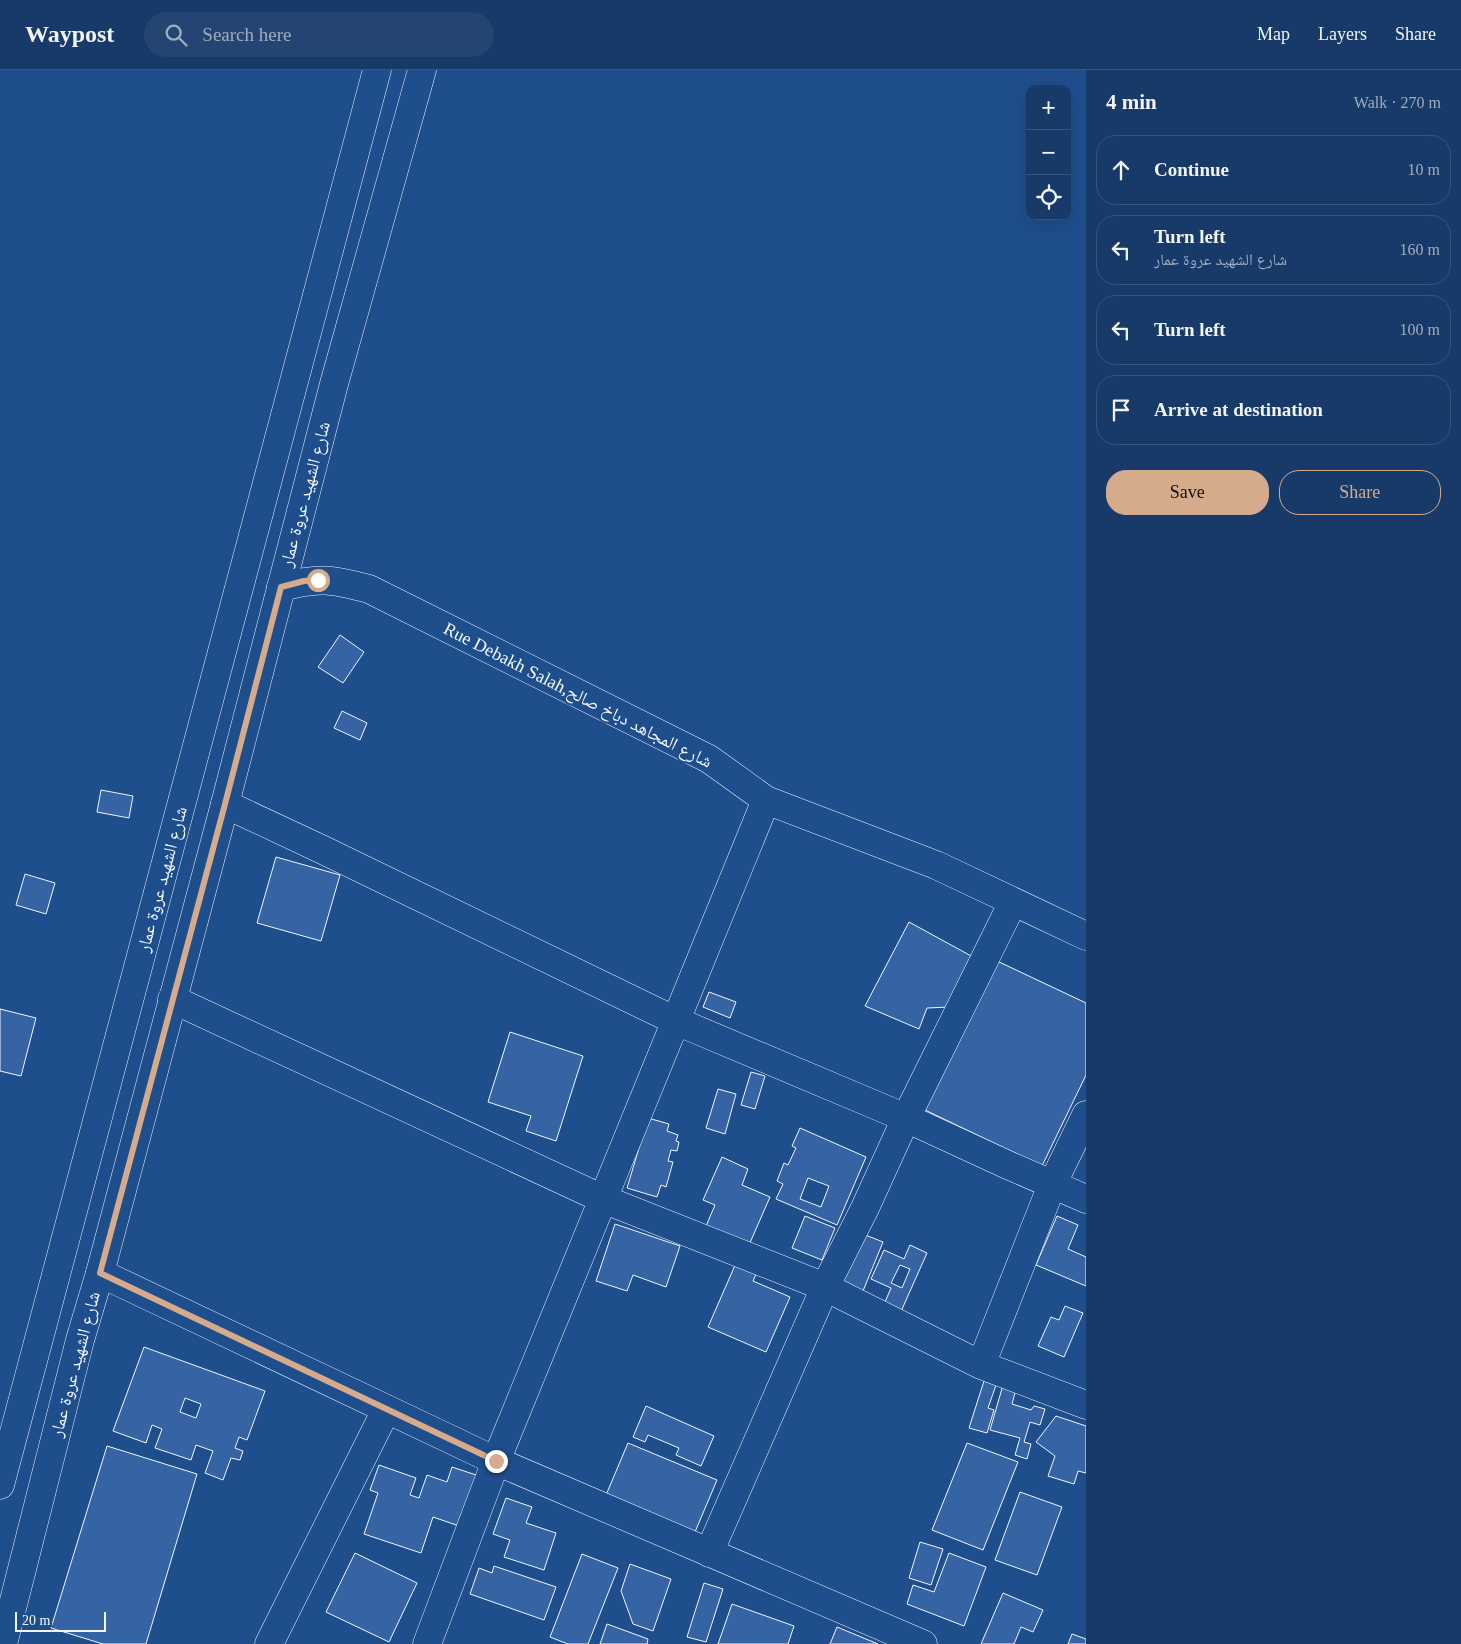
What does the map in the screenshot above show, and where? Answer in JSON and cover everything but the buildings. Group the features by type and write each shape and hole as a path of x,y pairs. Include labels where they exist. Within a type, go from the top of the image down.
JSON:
{"street":[{"name":"شارع الشهيد عروة عمار","path":"0,1485 377,70"},
{"name":"شارع الشهيد عروة عمار","path":"3,1644 80,1340 100,1273 225,804 334,384 422,70"},
{"name":"Rue Debakh Salah,شارع المجاهد دباخ صالح","path":"281,587 304,581 336,580 369,589 709,759 766,800 936,865 1086,936"},
{"path":"427,1644 496,1461 766,800"},
{"path":"225,804 676,1021 906,1118 1086,1199"},
{"path":"709,1553 825,1287 1013,902"},
{"path":"172,999 603,1199 825,1287 981,1365 1086,1405"},
{"path":"981,1365 1052,1185 1086,1115"},
{"path":"100,1273 496,1461 709,1553 893,1639 923,1644"},
{"path":"269,1644 386,1410"}],"route":[{"path":"318,580 304,581 281,587 100,1273 496,1461"}]}
